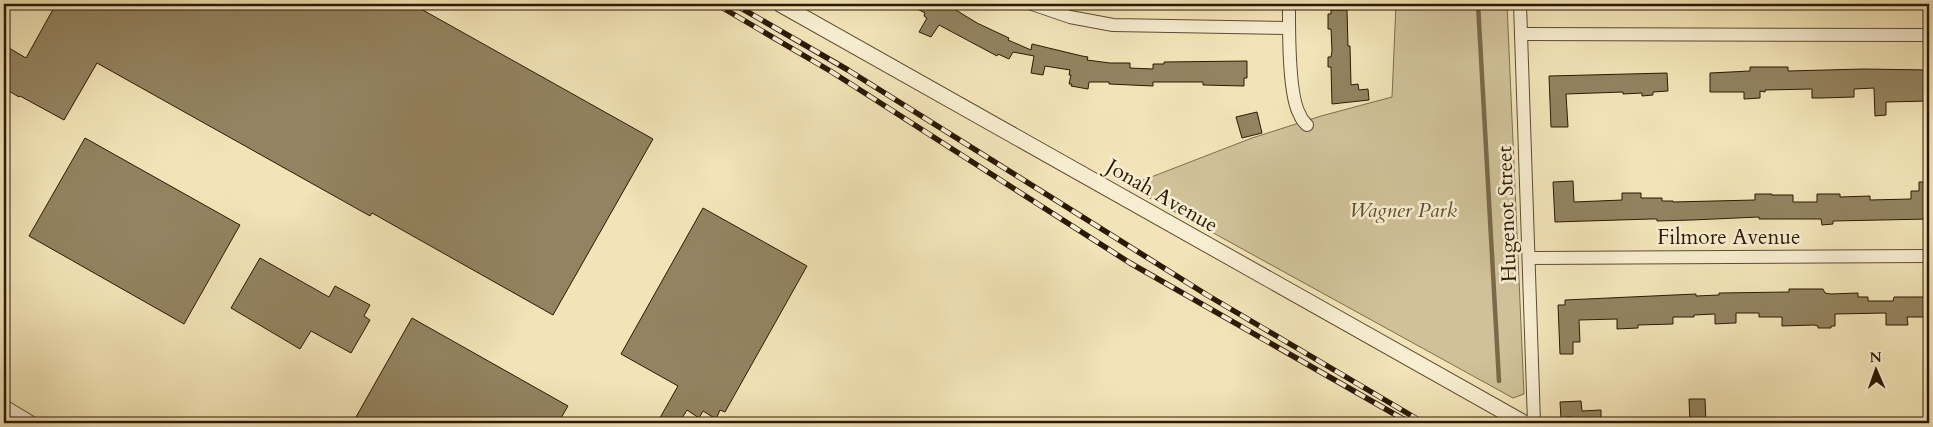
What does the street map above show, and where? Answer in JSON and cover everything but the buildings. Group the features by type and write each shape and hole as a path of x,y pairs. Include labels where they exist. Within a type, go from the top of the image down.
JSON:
{"street":[{"name":"Jonah Avenue","path":"780,4 1524,423"},
{"path":"1032,4 1070,18 1113,25 1289,28"},
{"path":"1289,4 1294,98 1299,114 1307,125"},
{"name":"Hugenot Street","path":"1520,4 1534,423"},
{"path":"1521,34 1929,35"},
{"name":"Filmore Avenue","path":"1529,258 1929,256"},
{"path":"4,406 32,423"}],"green space":[{"name":"Wagner Park","path":"1396,4 1507,4 1524,394 1513,398 1128,186 1252,138 1321,116 1392,97"}],"waterway":[{"path":"1478,4 1499,381"}],"railway":[{"path":"716,4 832,72 1130,263 1410,423"},
{"path":"734,4 848,70 1207,295 1424,423"}]}
